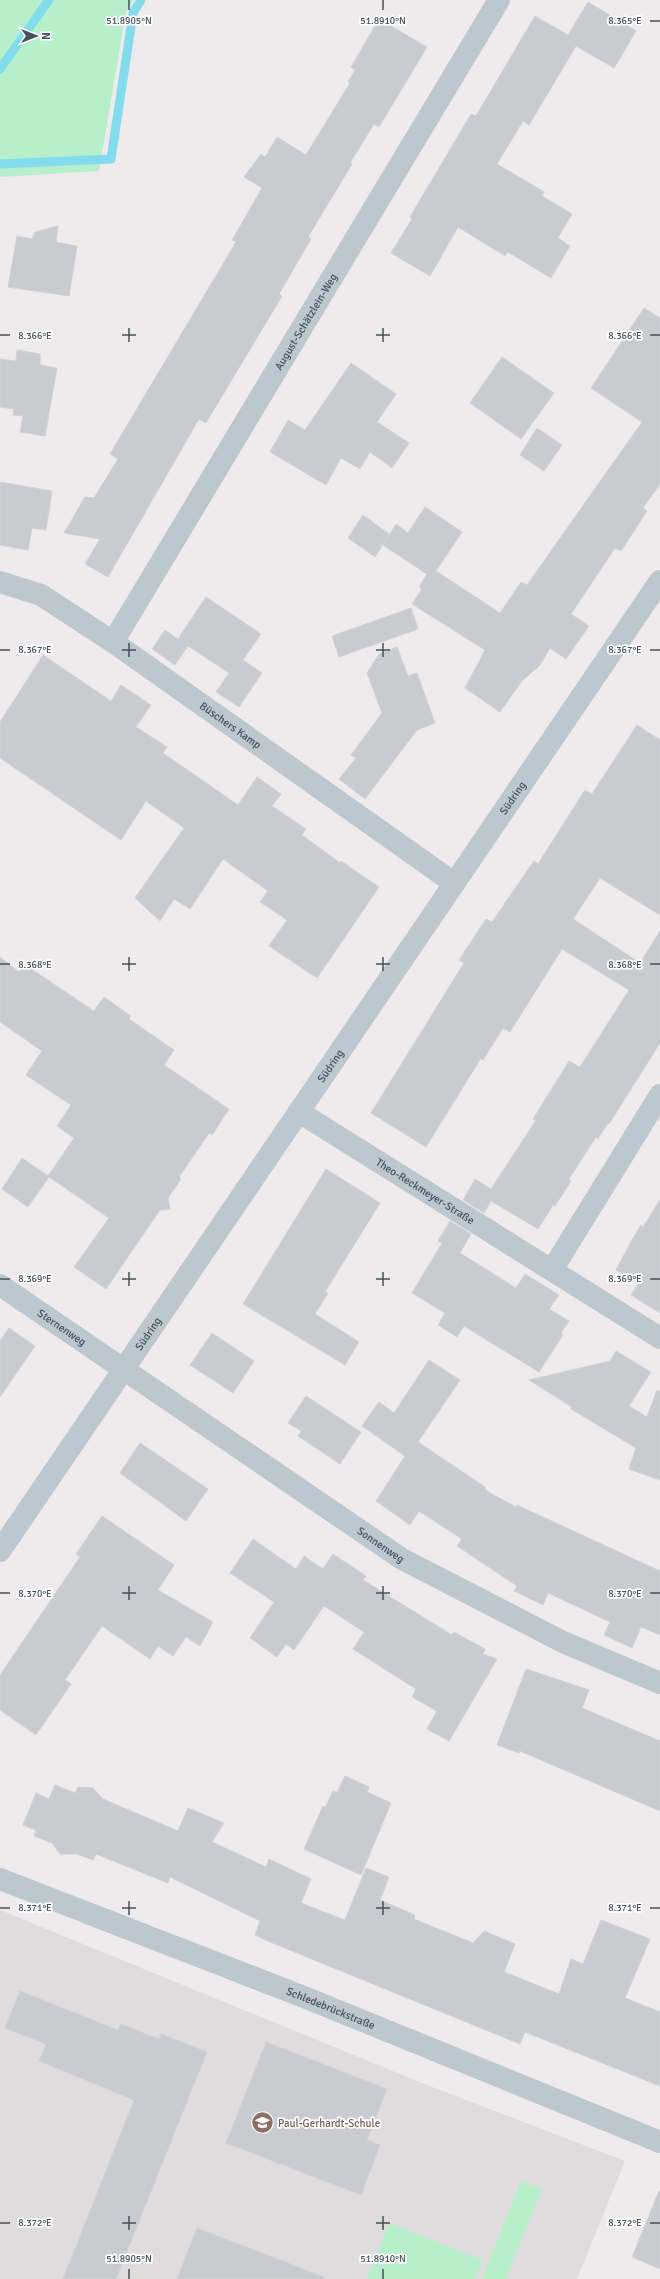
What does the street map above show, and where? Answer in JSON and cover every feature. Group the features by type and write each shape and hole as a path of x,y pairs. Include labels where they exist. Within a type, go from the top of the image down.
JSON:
{"street":[{"name":"August-Schätzlein-Weg","path":"113,642 499,0"},
{"name":"Südring","path":"0,1551 660,581"},
{"name":"Büschers Kamp","path":"0,582 41,595 113,642 454,884"},
{"path":"552,1270 660,1095"},
{"name":"Theo-Reckmeyer-Straße","path":"299,1112 660,1338"},
{"name":"Sternenweg","path":"0,1285 123,1370"},
{"name":"Sonnenweg","path":"123,1370 402,1559 563,1642 660,1683"},
{"name":"Schledebrückstraße","path":"0,1879 304,1997 660,2142"}],"shaded area":[{"name":"Paul-Gerhardt-Schule","path":"0,1910 427,2085 625,2161 577,2279 0,2279"}],"green space":[{"path":"0,0 134,0 126,12 99,171 0,177"},
{"path":"521,2181 542,2189 506,2279 482,2279"},
{"path":"389,2223 483,2260 475,2279 367,2279"}],"building":[{"path":"588,2 636,31 614,68 576,46 529,125 523,121 497,164 544,192 542,196 572,214 558,238 570,246 551,278 508,252 505,256 458,227 430,276 391,253 412,219 410,217 471,114 476,116 535,16 568,35"},
{"path":"379,19 427,47 379,127 374,124 350,163 352,164 308,237 311,239 279,294 282,296 206,423 199,419 108,577 85,564 100,539 64,533 85,497 94,498 118,459 110,454 236,242 232,240 262,188 244,177 261,154 265,157 277,137 306,155 350,83 348,82 355,70 351,67"},
{"path":"58,226 56,242 77,246 69,296 8,287 17,236 32,239 35,232"},
{"path":"644,308 660,318 660,484 643,508 647,511 621,551 615,548 571,614 589,626 566,659 550,648 540,665 522,681 500,712 465,688 485,650 412,604 422,589 419,587 427,574 383,545 396,524 408,533 425,507 462,532 436,571 500,613 521,582 527,585 642,422 591,388"},
{"path":"17,350 40,354 40,365 57,368 45,436 20,432 23,416 13,415 14,409 0,407 0,359 16,361"},
{"path":"502,357 554,393 521,439 470,403"},
{"path":"351,363 396,394 377,422 409,443 392,468 370,452 360,469 341,458 326,485 270,452 288,420 305,430"},
{"path":"537,428 562,445 544,471 520,455"},
{"path":"0,482 52,491 46,530 32,528 28,550 0,545"},
{"path":"363,515 389,534 375,557 348,538"},
{"path":"206,597 261,634 243,660 262,673 239,707 216,692 229,673 188,646 175,665 152,649 165,630 178,639"},
{"path":"411,608 418,629 339,657 332,636"},
{"path":"397,647 408,676 417,673 435,723 417,730 365,799 339,779 356,758 351,755 382,713 367,673 379,654"},
{"path":"43,655 111,701 121,685 151,705 136,727 167,747 163,753 238,805 257,777 281,794 272,806 306,829 302,835 340,863 341,861 379,887 317,978 269,946 287,920 260,902 268,891 223,859 190,909 174,899 160,921 135,898 184,828 146,801 121,840 0,758 0,722"},
{"path":"637,725 660,740 660,915 600,878 573,919 640,963 660,931 660,1043 609,1124 608,1123 598,1139 596,1137 569,1179 571,1181 555,1206 553,1205 538,1229 491,1201 484,1213 463,1200 475,1179 491,1189 536,1120 533,1119 569,1061 580,1067 629,990 562,949 510,1032 503,1028 483,1060 481,1058 426,1147 371,1113 464,963 459,960 486,919 492,922 534,861 538,864 585,790 592,794"},
{"path":"0,957 19,972 24,964 94,1011 104,997 131,1016 129,1019 174,1050 164,1065 229,1109 212,1135 209,1133 179,1177 181,1179 168,1198 170,1209 160,1210 106,1289 74,1267 109,1218 49,1177 28,1207 2,1189 22,1158 48,1176 74,1138 57,1126 71,1105 26,1075 42,1051 0,1022"},
{"path":"326,1169 380,1203 325,1292 328,1293 315,1314 359,1342 345,1365 243,1304"},
{"path":"660,1200 660,1313 631,1295 638,1284 616,1270 641,1225 643,1227"},
{"path":"450,1221 471,1234 460,1253 516,1288 525,1274 559,1295 549,1309 569,1321 561,1333 563,1335 539,1372 464,1326 457,1337 438,1325 445,1313 412,1293 442,1243 438,1241"},
{"path":"9,1328 35,1346 0,1397 0,1341"},
{"path":"212,1333 254,1361 233,1393 190,1365"},
{"path":"616,1351 651,1372 629,1406 647,1417 657,1390 660,1391 660,1480 629,1469 636,1448 571,1409 572,1407 529,1380 610,1361"},
{"path":"429,1360 460,1380 418,1442 485,1487 485,1489 490,1493 516,1507 517,1505 660,1571 660,1635 641,1627 632,1648 604,1635 610,1622 548,1593 543,1605 514,1591 517,1586 457,1546 462,1539 419,1511 410,1525 376,1501 405,1456 362,1426 379,1402 394,1413"},
{"path":"306,1396 361,1432 340,1464 298,1436 301,1431 288,1423"},
{"path":"140,1443 208,1489 186,1521 120,1473"},
{"path":"102,1516 174,1565 158,1590 213,1622 200,1646 186,1637 173,1656 158,1646 150,1659 102,1626 65,1680 71,1684 36,1735 0,1710 0,1675 80,1557 76,1554"},
{"path":"253,1539 296,1569 304,1556 323,1569 333,1554 366,1576 363,1580 452,1635 454,1632 485,1649 483,1654 497,1659 449,1741 427,1729 437,1711 412,1697 416,1689 353,1649 364,1632 324,1606 294,1650 286,1644 277,1657 250,1638 274,1602 230,1573"},
{"path":"526,1669 589,1690 582,1708 660,1741 660,1811 520,1751 519,1753 497,1745"},
{"path":"345,1776 369,1787 367,1792 391,1803 361,1875 304,1849 323,1806 325,1808 333,1791 337,1793"},
{"path":"55,1785 75,1793 78,1787 93,1788 103,1799 178,1831 188,1808 224,1823 212,1842 266,1867 269,1859 311,1879 301,1903 345,1920 366,1868 389,1877 380,1900 415,1915 414,1919 473,1943 484,1931 515,1944 504,1972 559,1994 571,1959 583,1964 601,1920 650,1939 625,1998 660,2012 660,2086 525,2032 520,2044 270,1942 255,1935 260,1921 170,1877 168,1883 96,1854 93,1860 77,1854 60,1854 52,1843 34,1836 36,1830 23,1825 36,1793 49,1799"},
{"path":"20,1991 118,2030 121,2024 159,2039 161,2034 207,2052 116,2279 63,2279 134,2100 39,2061 46,2044 5,2028"},
{"path":"266,2042 387,2089 367,2140 380,2145 361,2195 226,2143"},
{"path":"660,2191 660,2269 632,2257"},
{"path":"197,2228 324,2277 323,2279 177,2279"}],"waterway":[{"path":"0,69 49,0"},
{"path":"0,164 111,159 133,13 141,0"}],"place":[{"name":"Paul-Gerhardt-Schule","path":"263,2123"}]}
